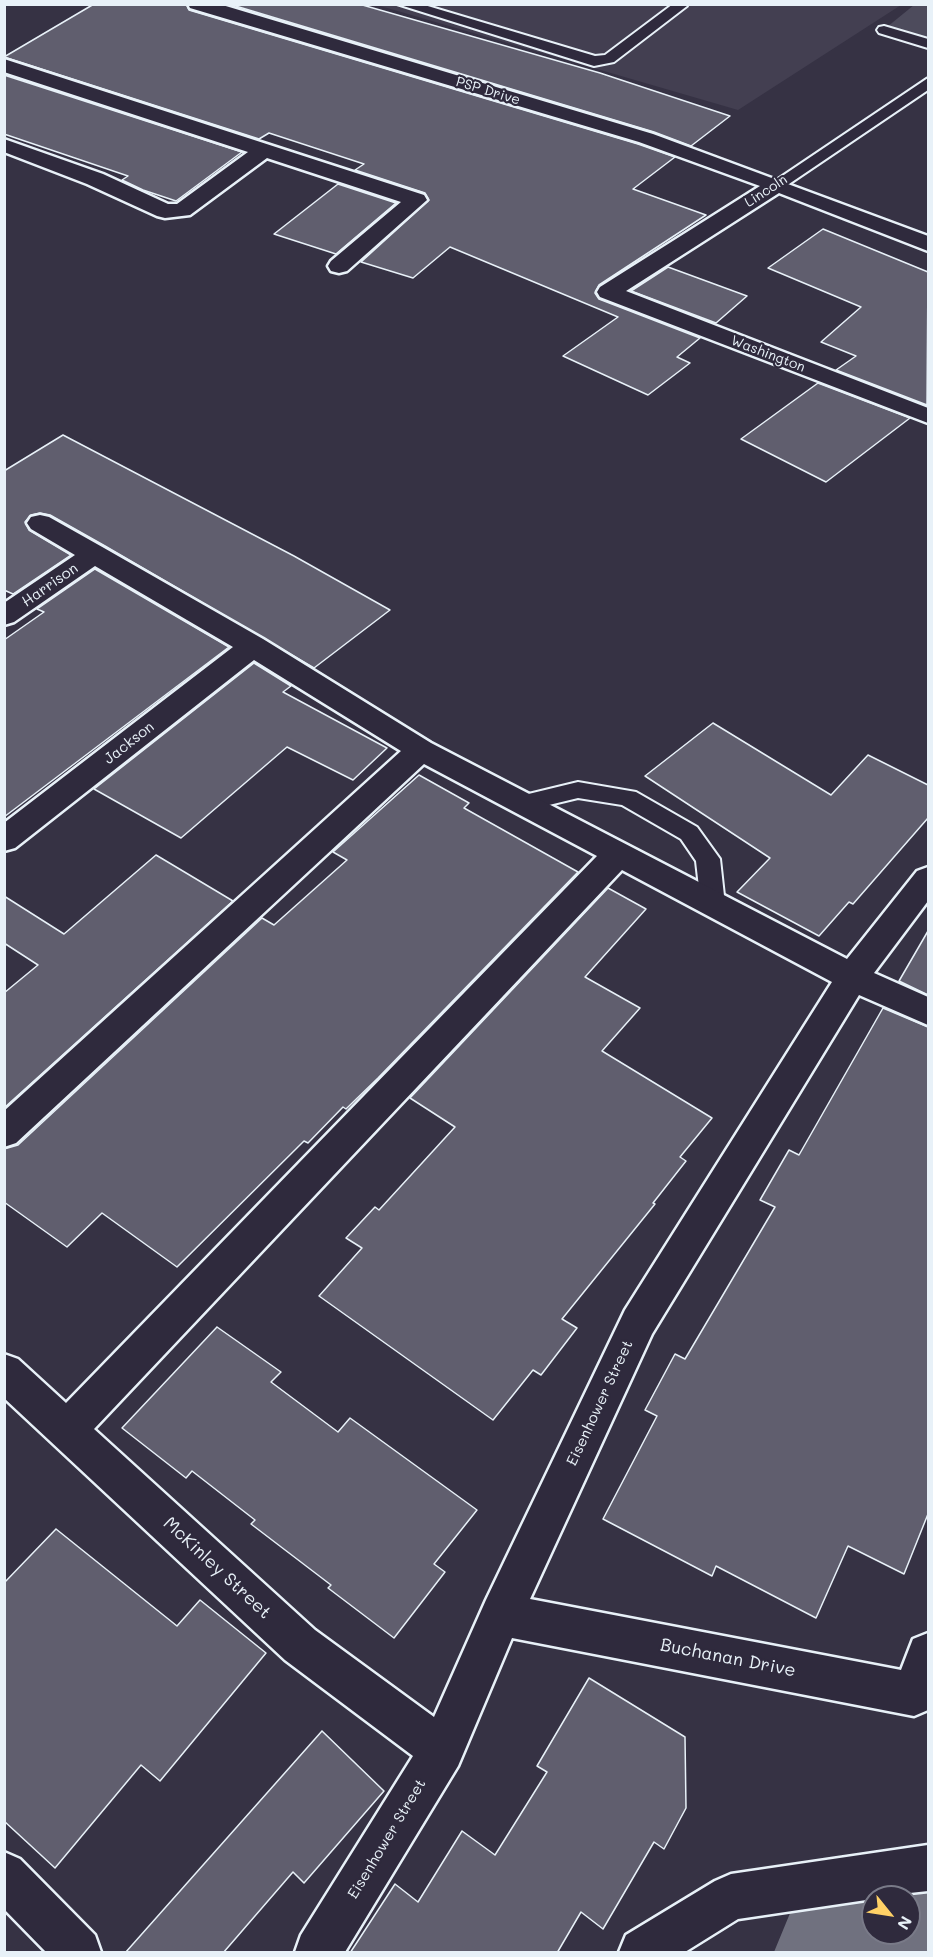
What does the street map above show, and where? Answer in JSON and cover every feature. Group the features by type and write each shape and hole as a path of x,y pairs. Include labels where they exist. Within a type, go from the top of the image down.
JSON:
{"street":[{"name":"PSP Drive","path":"197,4 646,138 777,184 928,244"},
{"path":"4,65 416,200 339,266"},
{"path":"4,145 95,179 165,211 182,210 263,151"},
{"name":"Lincoln","path":"608,292 777,184"},
{"name":"Washington","path":"608,292 928,416"},
{"path":"40,524 253,646 421,750 852,977 928,1012"},
{"name":"Harrison","path":"4,616 95,554"},
{"name":"Jackson","path":"4,840 253,646"},
{"path":"4,1133 421,750"},
{"path":"68,1429 617,855"},
{"name":"Eisenhower Street","path":"318,1953 442,1750 501,1615 638,1322 852,977 928,879"},
{"name":"McKinley Street","path":"4,1372 300,1645 442,1750"},
{"name":"Buchanan Drive","path":"501,1615 914,1694 928,1654"},
{"path":"643,1953 731,1897 928,1868"},
{"path":"4,1875 78,1953"}],"lane":[{"path":"404,4 594,61 609,59 680,6"},
{"path":"884,30 928,44"},
{"name":"Lincoln","path":"777,184 926,85"},
{"path":"520,804 578,790 628,798 689,833 708,859 713,904"}],"shaded area":[{"path":"377,5 901,5 738,110"},
{"path":"914,5 928,5 928,38 887,27"}],"building":[{"path":"94,4 186,4 189,10 675,157 633,189 706,215 599,285 595,293 599,299 700,338 677,357 690,363 648,395 563,356 618,317 450,247 413,278 361,262 429,200 425,193 355,170 364,164 269,133 259,139 4,57"},
{"path":"229,4 359,4 600,73 730,116 691,146 654,132"},
{"path":"4,75 242,152 176,201 122,180 128,176 4,134"},
{"path":"338,184 396,203 336,254 274,234"},
{"path":"823,229 928,272 927,405 836,370 856,356 821,342 861,307 768,268"},
{"path":"668,267 747,296 716,323 631,291"},
{"path":"818,383 910,418 826,482 741,439"},
{"path":"63,435 294,556 390,610 314,668 105,546 50,515 40,513 31,515 25,522 29,530 71,555 13,594 4,590 4,471"},
{"path":"95,569 229,647 4,817 4,640 44,612 37,609"},
{"path":"254,663 291,686 283,692 387,748 353,780 287,747 181,838 94,789"},
{"path":"713,723 831,795 868,755 928,785 928,818 853,904 849,902 819,936 737,892 770,858 645,776"},
{"path":"419,775 469,803 464,808 578,872 378,1078 346,1109 343,1107 308,1143 304,1141 177,1267 102,1213 67,1247 4,1202 4,1149 18,1145 262,918 274,925 347,860 333,852"},
{"path":"156,855 233,901 4,1108 4,993 38,965 4,943 4,896 64,934"},
{"path":"608,888 646,909 585,977 640,1008 602,1051 712,1118 680,1157 686,1161 653,1203 655,1204 562,1319 577,1328 541,1375 533,1370 493,1420 319,1296 362,1248 346,1238 375,1207 379,1210 455,1127 410,1098"},
{"path":"928,931 928,995 899,981"},
{"path":"883,1008 928,1027 928,1514 904,1574 848,1546 816,1618 716,1566 712,1576 603,1519 657,1416 645,1410 675,1354 685,1359 775,1207 760,1200 789,1150 799,1155"},
{"path":"217,1327 281,1372 271,1382 338,1432 350,1418 477,1510 434,1564 445,1572 394,1638 328,1588 331,1585 251,1524 255,1520 192,1471 186,1478 122,1428"},
{"path":"56,1529 177,1626 200,1600 266,1653 160,1781 141,1765 55,1868 4,1821 4,1583"},
{"path":"589,1678 685,1737 686,1808 664,1849 654,1842 603,1929 581,1912 557,1953 350,1953 395,1884 418,1902 462,1831 495,1855 547,1772 537,1766"},
{"path":"322,1731 384,1791 304,1883 293,1872 223,1953 125,1953"}],"waterway":[{"path":"839,1952 928,1946"}]}
